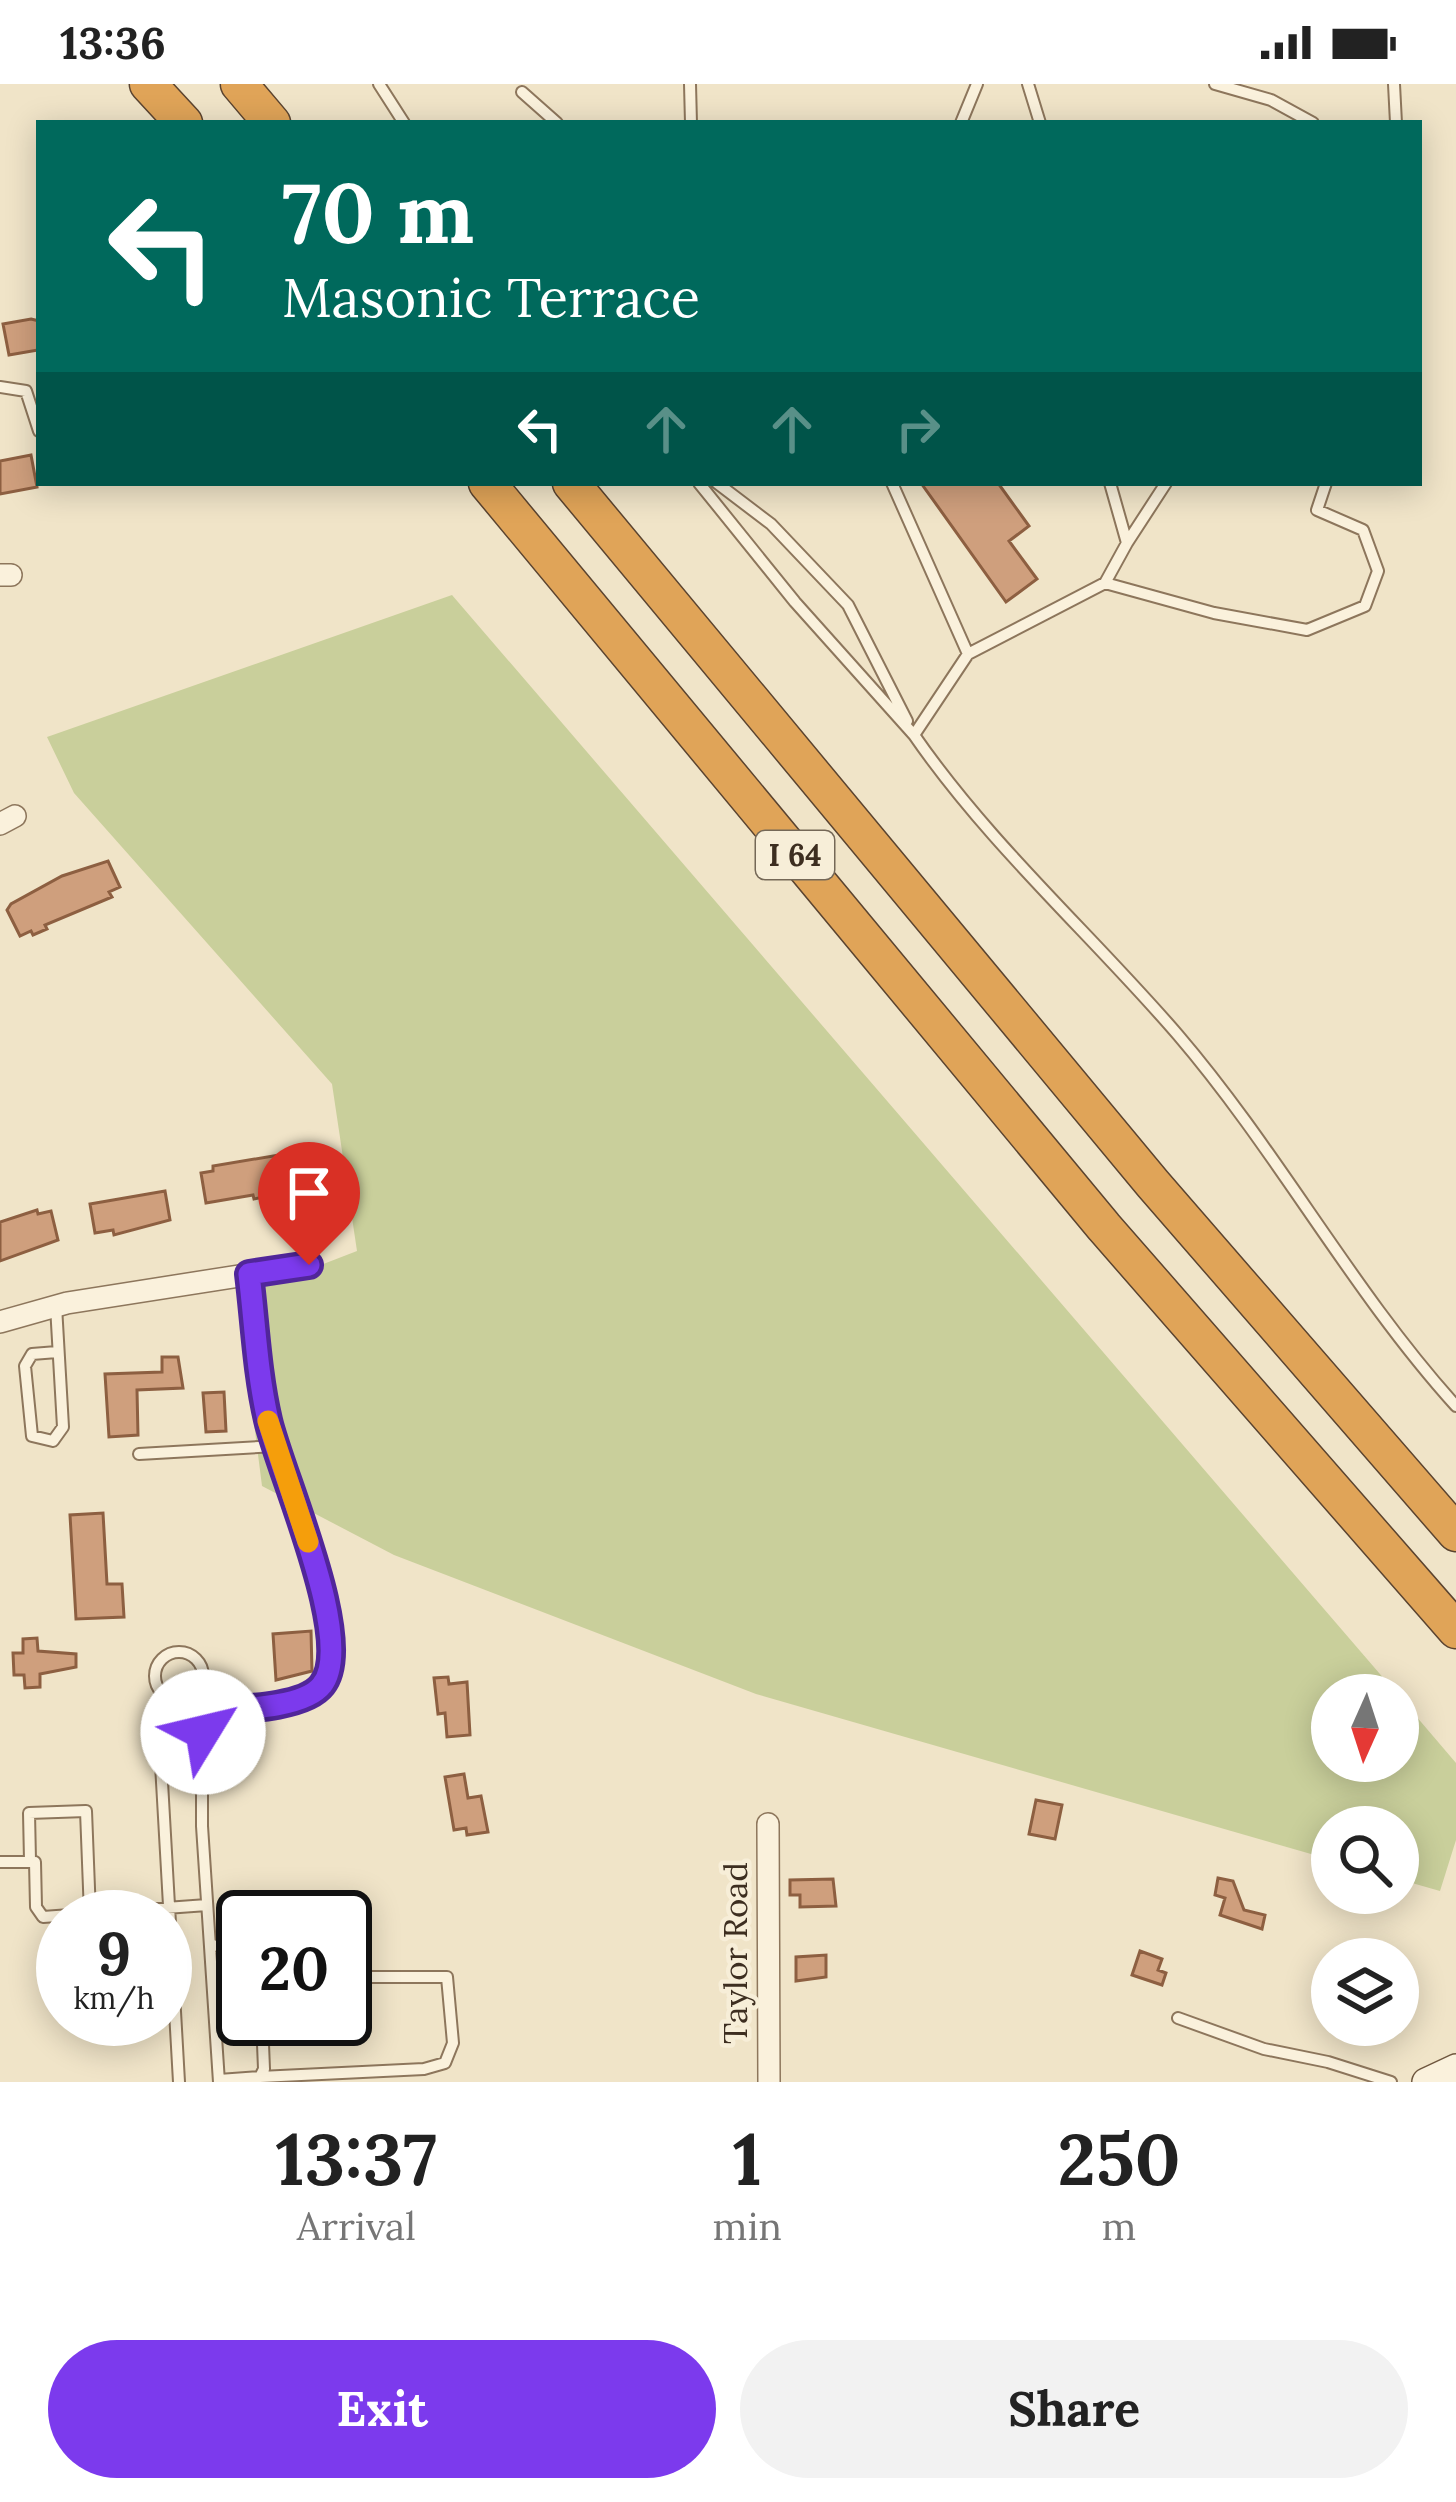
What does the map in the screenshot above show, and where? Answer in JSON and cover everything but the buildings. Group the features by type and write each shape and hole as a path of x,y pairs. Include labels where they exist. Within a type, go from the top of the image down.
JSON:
{"highway":[{"path":"148,84 181,120"},
{"path":"238,84 269,120"},
{"name":"I 64","path":"489,486 1104,1227 1456,1630"},
{"name":"I 64","path":"573,486 1153,1184 1456,1533"}],"street":[{"path":"0,1322 56,1306 309,1265"},
{"path":"190,1706 306,1698 325,1682 332,1665 322,1597 296,1496 276,1446 261,1378 249,1274"},
{"name":"Taylor Road","path":"768,1824 769,2082"},
{"path":"1426,2082 1456,2068"}],"lane":[{"path":"379,84 402,120"},
{"path":"690,84 691,120"},
{"path":"962,120 976,84"},
{"path":"1028,84 1039,120"},
{"path":"1215,84 1271,100 1308,120"},
{"path":"1394,84 1396,120"},
{"path":"522,92 553,120"},
{"path":"0,387 26,391 36,422"},
{"path":"701,486 794,602 914,735 1053,902 1192,1053 1268,1147 1364,1290 1456,1406"},
{"path":"720,486 771,524 848,605 914,735"},
{"path":"893,486 968,654"},
{"path":"1111,486 1127,543"},
{"path":"914,735 968,654 1105,583 1164,486"},
{"path":"1105,583 1214,613 1307,630 1365,606 1378,571 1363,530 1317,510 1325,486"},
{"path":"56,1306 63,1427 52,1441 40,1442 32,1436 25,1366 32,1354 57,1352"},
{"path":"139,1454 276,1446"},
{"path":"190,1706 204,1675 193,1656 178,1652 164,1658 155,1678 166,1697 190,1706 203,1732 207,1905 219,2081 424,2069 445,2062 453,2043 447,1977 372,1977"},
{"path":"169,1890 159,1729 166,1711 190,1706"},
{"path":"37,1890 37,1868 30,1860 29,1813 86,1811 89,1890"},
{"path":"0,1862 30,1860"},
{"path":"192,1907 207,1905"},
{"path":"210,1946 216,1946"},
{"path":"1178,2018 1264,2048 1391,2082"},
{"path":"177,2046 179,2082"},
{"path":"260,2077 263,2046"}],"green space":[{"path":"452,595 1380,1674 1311,1674 1311,1782 1419,1782 1419,1720 1456,1763 1456,1840 1440,1891 1419,1885 1419,1806 1311,1806 1311,1854 756,1694 394,1555 262,1486 238,1297 357,1251 332,1084 74,793 47,737"}],"slow traffic":[{"path":"268,1421 308,1542"}],"route":[{"path":"203,1732 199,1712 306,1698 325,1682 332,1665 322,1597 296,1496 268,1422 249,1274 309,1265"}]}
